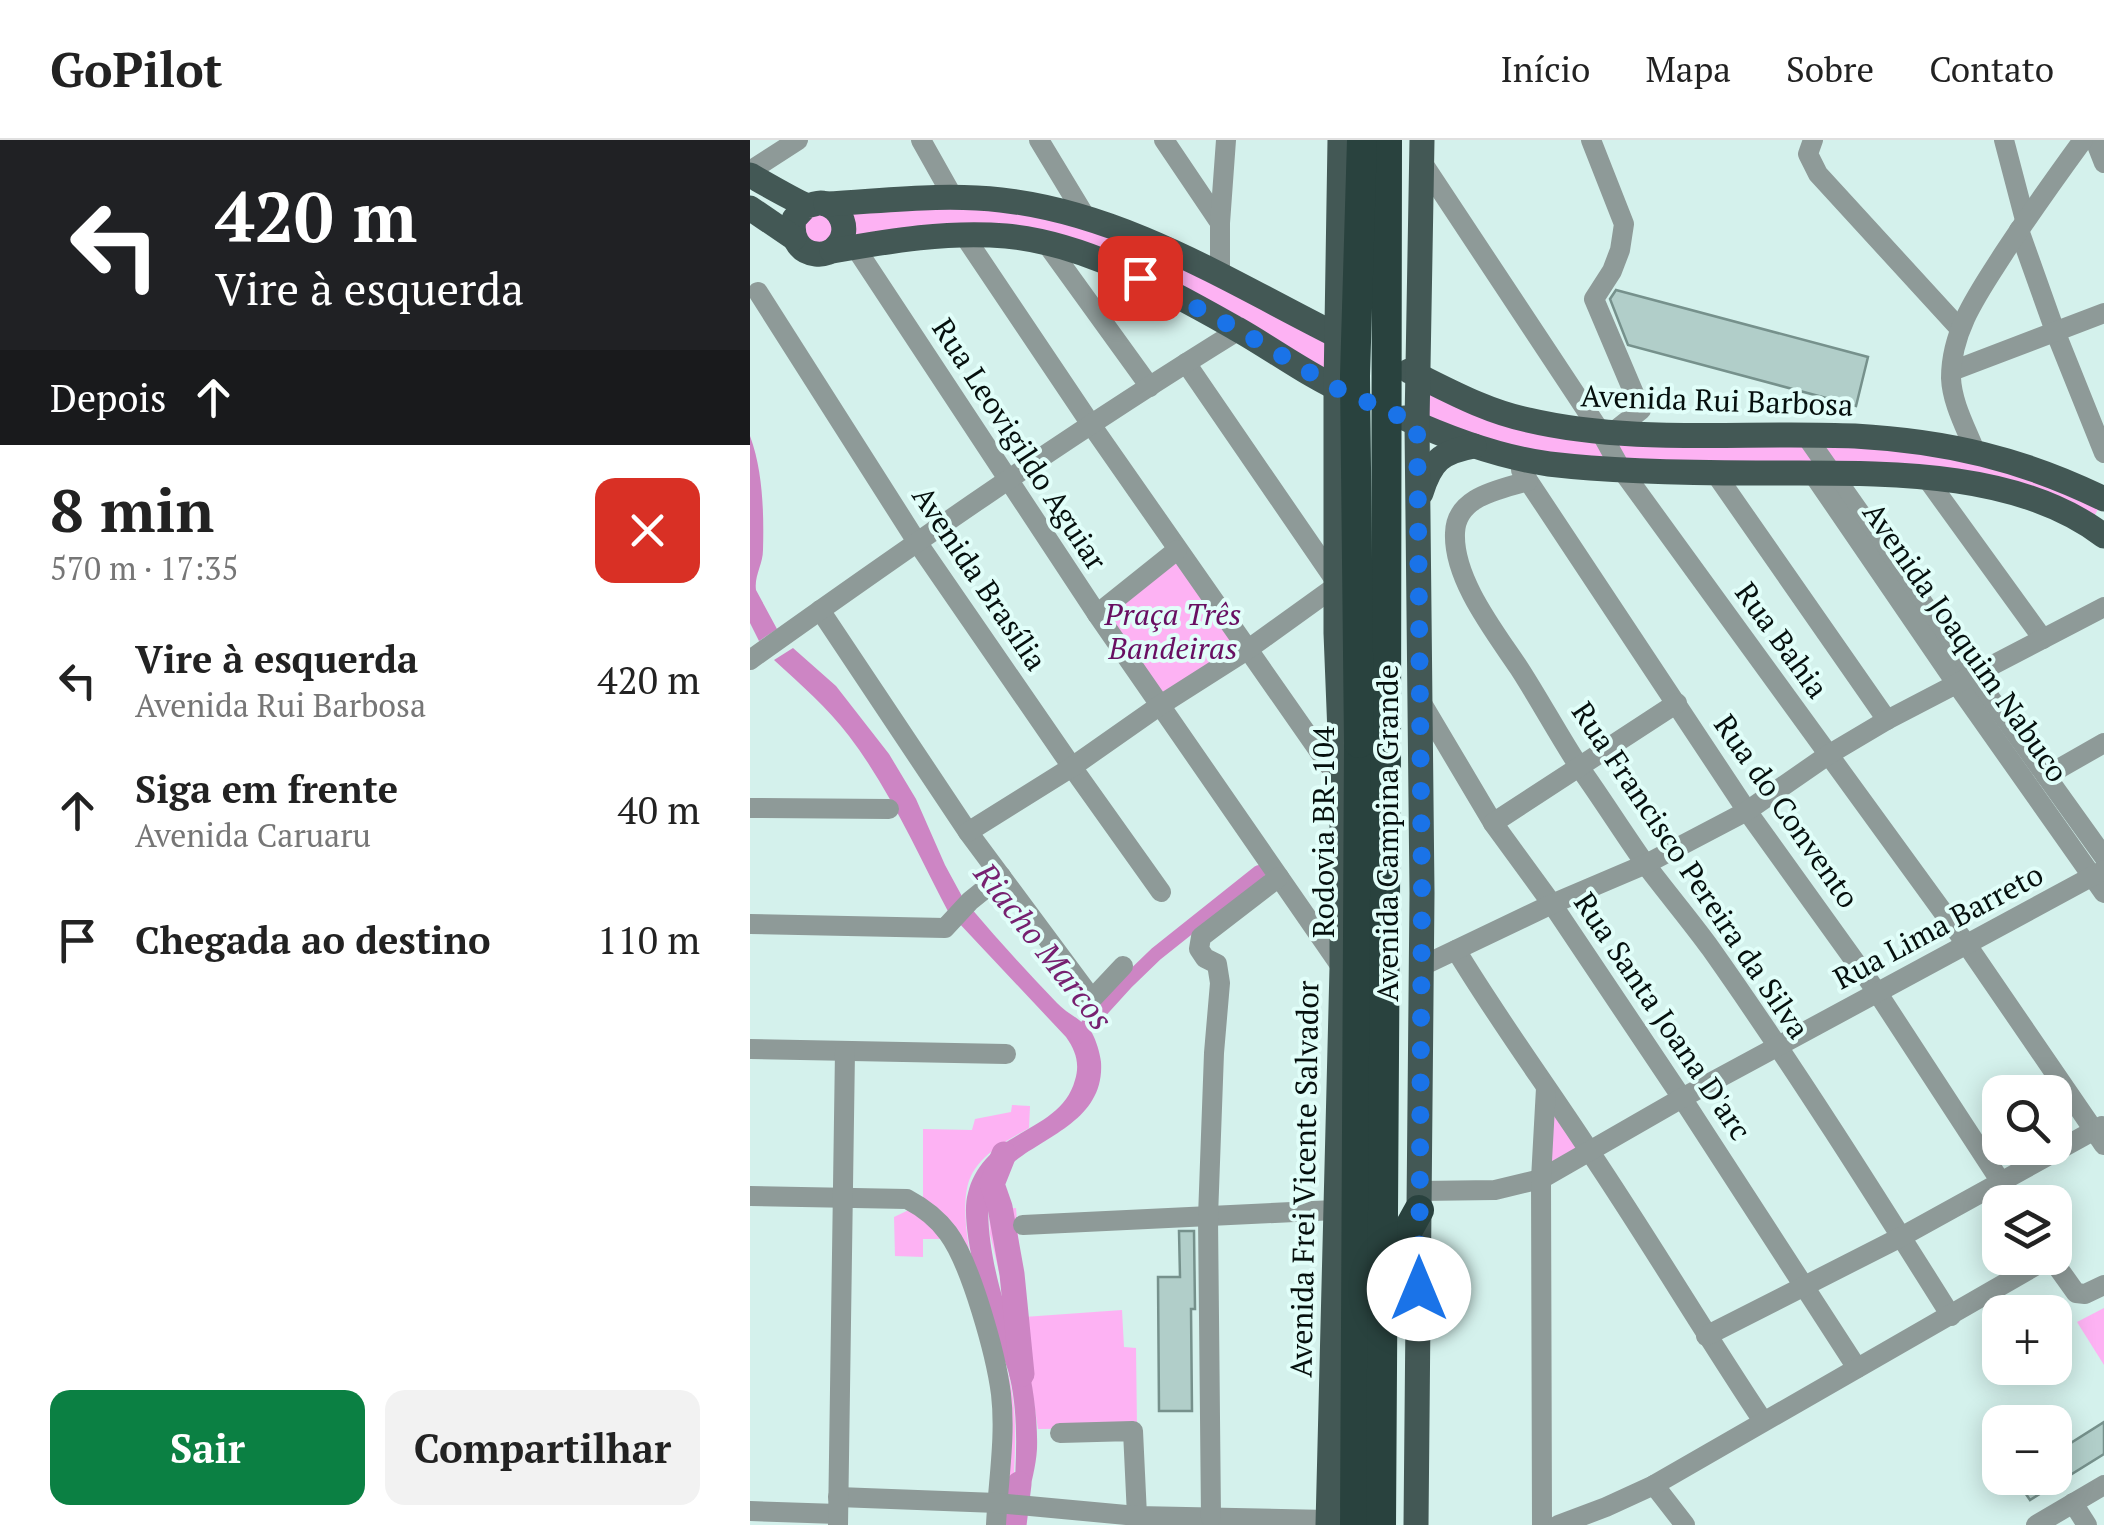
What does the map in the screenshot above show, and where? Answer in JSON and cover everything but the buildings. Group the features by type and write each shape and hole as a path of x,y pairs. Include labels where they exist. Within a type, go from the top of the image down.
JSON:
{"highway":[{"name":"Rodovia BR-104","path":"1362,140 1355,376 1372,742 1383,1276 1382,1525"},
{"name":"Rodovia BR-104","path":"1337,1523 1372,742 1388,140"},
{"path":"1383,1276 1420,1201"}],"main road":[{"name":"Avenida Frei Vicente Salvador","path":"1337,1523 1334,1210 1342,968 1336,388 1340,140"},
{"name":"Avenida Campina Grande","path":"1416,1525 1422,893 1417,424 1422,151"},
{"path":"750,173 836,210 843,220 844,249 824,254 806,252 794,238 750,208"},
{"name":"Avenida Rui Barbosa","path":"816,204 952,197 1002,200 1085,216 1142,238 1220,276 1337,345 1494,411 1527,420 1606,431 1669,436 1899,440 1975,451 2062,478 2102,523"},
{"path":"794,238 794,219 816,204"},
{"name":"Avenida Rui Barbosa","path":"844,249 962,234 1009,236 1046,243 1116,267 1164,289 1336,388 1417,424 1509,456 1548,464 1621,469 1925,476 1974,483 2102,523"},
{"path":"1418,502 1426,475 1434,464 1444,454 1474,446"}],"street":[{"path":"750,173 798,140"},
{"path":"921,140 952,197"},
{"path":"1039,140 1085,216"},
{"path":"1164,140 1220,223"},
{"path":"1220,276 1226,140"},
{"path":"1591,140 1624,224 1612,271 1594,299 1642,410 1606,431"},
{"path":"2004,140 2022,225 2054,330 2104,453"},
{"path":"1975,451 1951,379 1960,329 2022,225 2083,140"},
{"path":"2096,140 2104,164"},
{"path":"1811,147 1818,174 1960,329"},
{"name":"Rua Bahia","path":"1422,151 1606,431 1621,469 2101,1134"},
{"path":"962,234 1342,784"},
{"path":"1046,243 1150,387"},
{"name":"Rua Leovigildo Aguiar","path":"844,249 1342,968"},
{"name":"Avenida Brasília","path":"758,292 917,542 1161,892"},
{"path":"1952,371 2104,313"},
{"path":"751,659 917,542 1239,330"},
{"path":"968,832 1248,650 1337,585 1186,363"},
{"name":"Avenida Joaquim Nabuco","path":"1806,436 1823,474 2100,880"},
{"name":"Rua do Convento","path":"1509,456 1747,811 1877,992 2003,1185"},
{"path":"1715,473 1887,720"},
{"path":"1925,476 2043,638"},
{"name":"Rua Francisco Pereira da Silva","path":"1528,482 1472,500 1460,514 1454,529 1455,541 1467,582 1492,629 1579,766 1646,864 1710,947 1951,1316"},
{"path":"1097,614 1177,550"},
{"path":"1420,967 1646,864 1747,811 1887,720 2104,607"},
{"path":"820,610 968,832 1092,999 1124,966"},
{"name":"Avenida Joaquim Nabuco","path":"1964,679 2046,776 2104,857"},
{"name":"Rua Santa Joana D'arc","path":"1419,698 1492,823 1552,904 1682,1098 1856,1368"},
{"path":"1492,823 1676,703"},
{"path":"2046,776 2104,743"},
{"path":"750,808 889,809"},
{"path":"750,924 945,928 1001,876"},
{"path":"1218,1520 1208,1217 1220,972 1217,964 1199,949 1201,938 1279,877"},
{"name":"Rua Lima Barreto","path":"1420,1201 1495,1190 1542,1178 1877,992 2100,880"},
{"path":"1456,950 1763,1420"},
{"path":"750,1049 1006,1054"},
{"path":"838,1512 845,1051"},
{"path":"1542,1525 1542,1178 1546,1088"},
{"path":"1706,1336 2101,1134"},
{"path":"750,1196 907,1199 922,1206 950,1236 971,1281 1000,1393 1001,1511"},
{"path":"1023,1225 1334,1210"},
{"path":"1558,1525 1607,1516 1763,1420 2021,1275"},
{"path":"2062,1275 2079,1294 2104,1285"},
{"path":"1060,1433 1133,1431 1148,1519"},
{"path":"2036,1525 2104,1484"},
{"path":"1654,1485 1685,1525"},
{"path":"2073,1503 2088,1525"},
{"path":"750,1512 1001,1511 1037,1517 1337,1523"}],"green space":[{"path":"951,200 1072,216 1334,340 1333,380 1066,246 842,245 843,213"},
{"path":"819,205 841,231 815,252 796,220"},
{"path":"1421,389 1510,426 1556,438 1604,444 1615,466 1544,459 1421,424"},
{"path":"1612,444 1807,446 1823,471 1623,467"},
{"path":"1822,448 1864,448 1964,459 2101,503 2091,523 2039,498 1835,470"},
{"name":"Praça Três Bandeiras","path":"1174,555 1245,644 1158,699 1109,619"},
{"path":"1553,1103 1582,1149 1547,1170"},
{"path":"1012,1105 1030,1106 1029,1128 982,1160 966,1191 965,1211 975,1278 1012,1392 1013,1500 1006,1499 1010,1423 958,1239 923,1239 923,1257 895,1256 894,1217 913,1208 923,1197 923,1129 972,1130 975,1119 1011,1112"},
{"path":"1016,1208 1024,1317 1122,1310 1124,1347 1136,1348 1137,1428 1038,1429 1027,1357 1010,1318 990,1234 989,1210"},
{"path":"2104,1308 2104,1365 2077,1322"}],"shaded area":[{"path":"750,436 758,463 763,507 763,555 756,590 777,629 759,641 750,623"},
{"path":"793,648 836,686 889,754 916,799 964,900 951,917 864,757 832,716 774,660"},
{"path":"970,907 1057,1003 1089,1028 1101,1062 1098,1087 1087,1107 1071,1123 1013,1163 998,1178 990,1196 990,1242 997,1278 1026,1358 1037,1427 1027,1501 1014,1500 1013,1393 978,1284 966,1206 971,1184 983,1163 1060,1106 1075,1080 1077,1063 1066,1037 957,921"}],"waterway":[{"path":"1077,1037 1156,954 1259,872"},
{"name":"Riacho Marcos","path":"1004,1154 992,1184 1012,1274 1022,1374"},
{"name":"Riacho Marcos","path":"1014,1525 1019,1484"}],"route":[{"path":"1140,278 1239,330 1336,388 1417,424 1422,893 1419,1289"}]}
